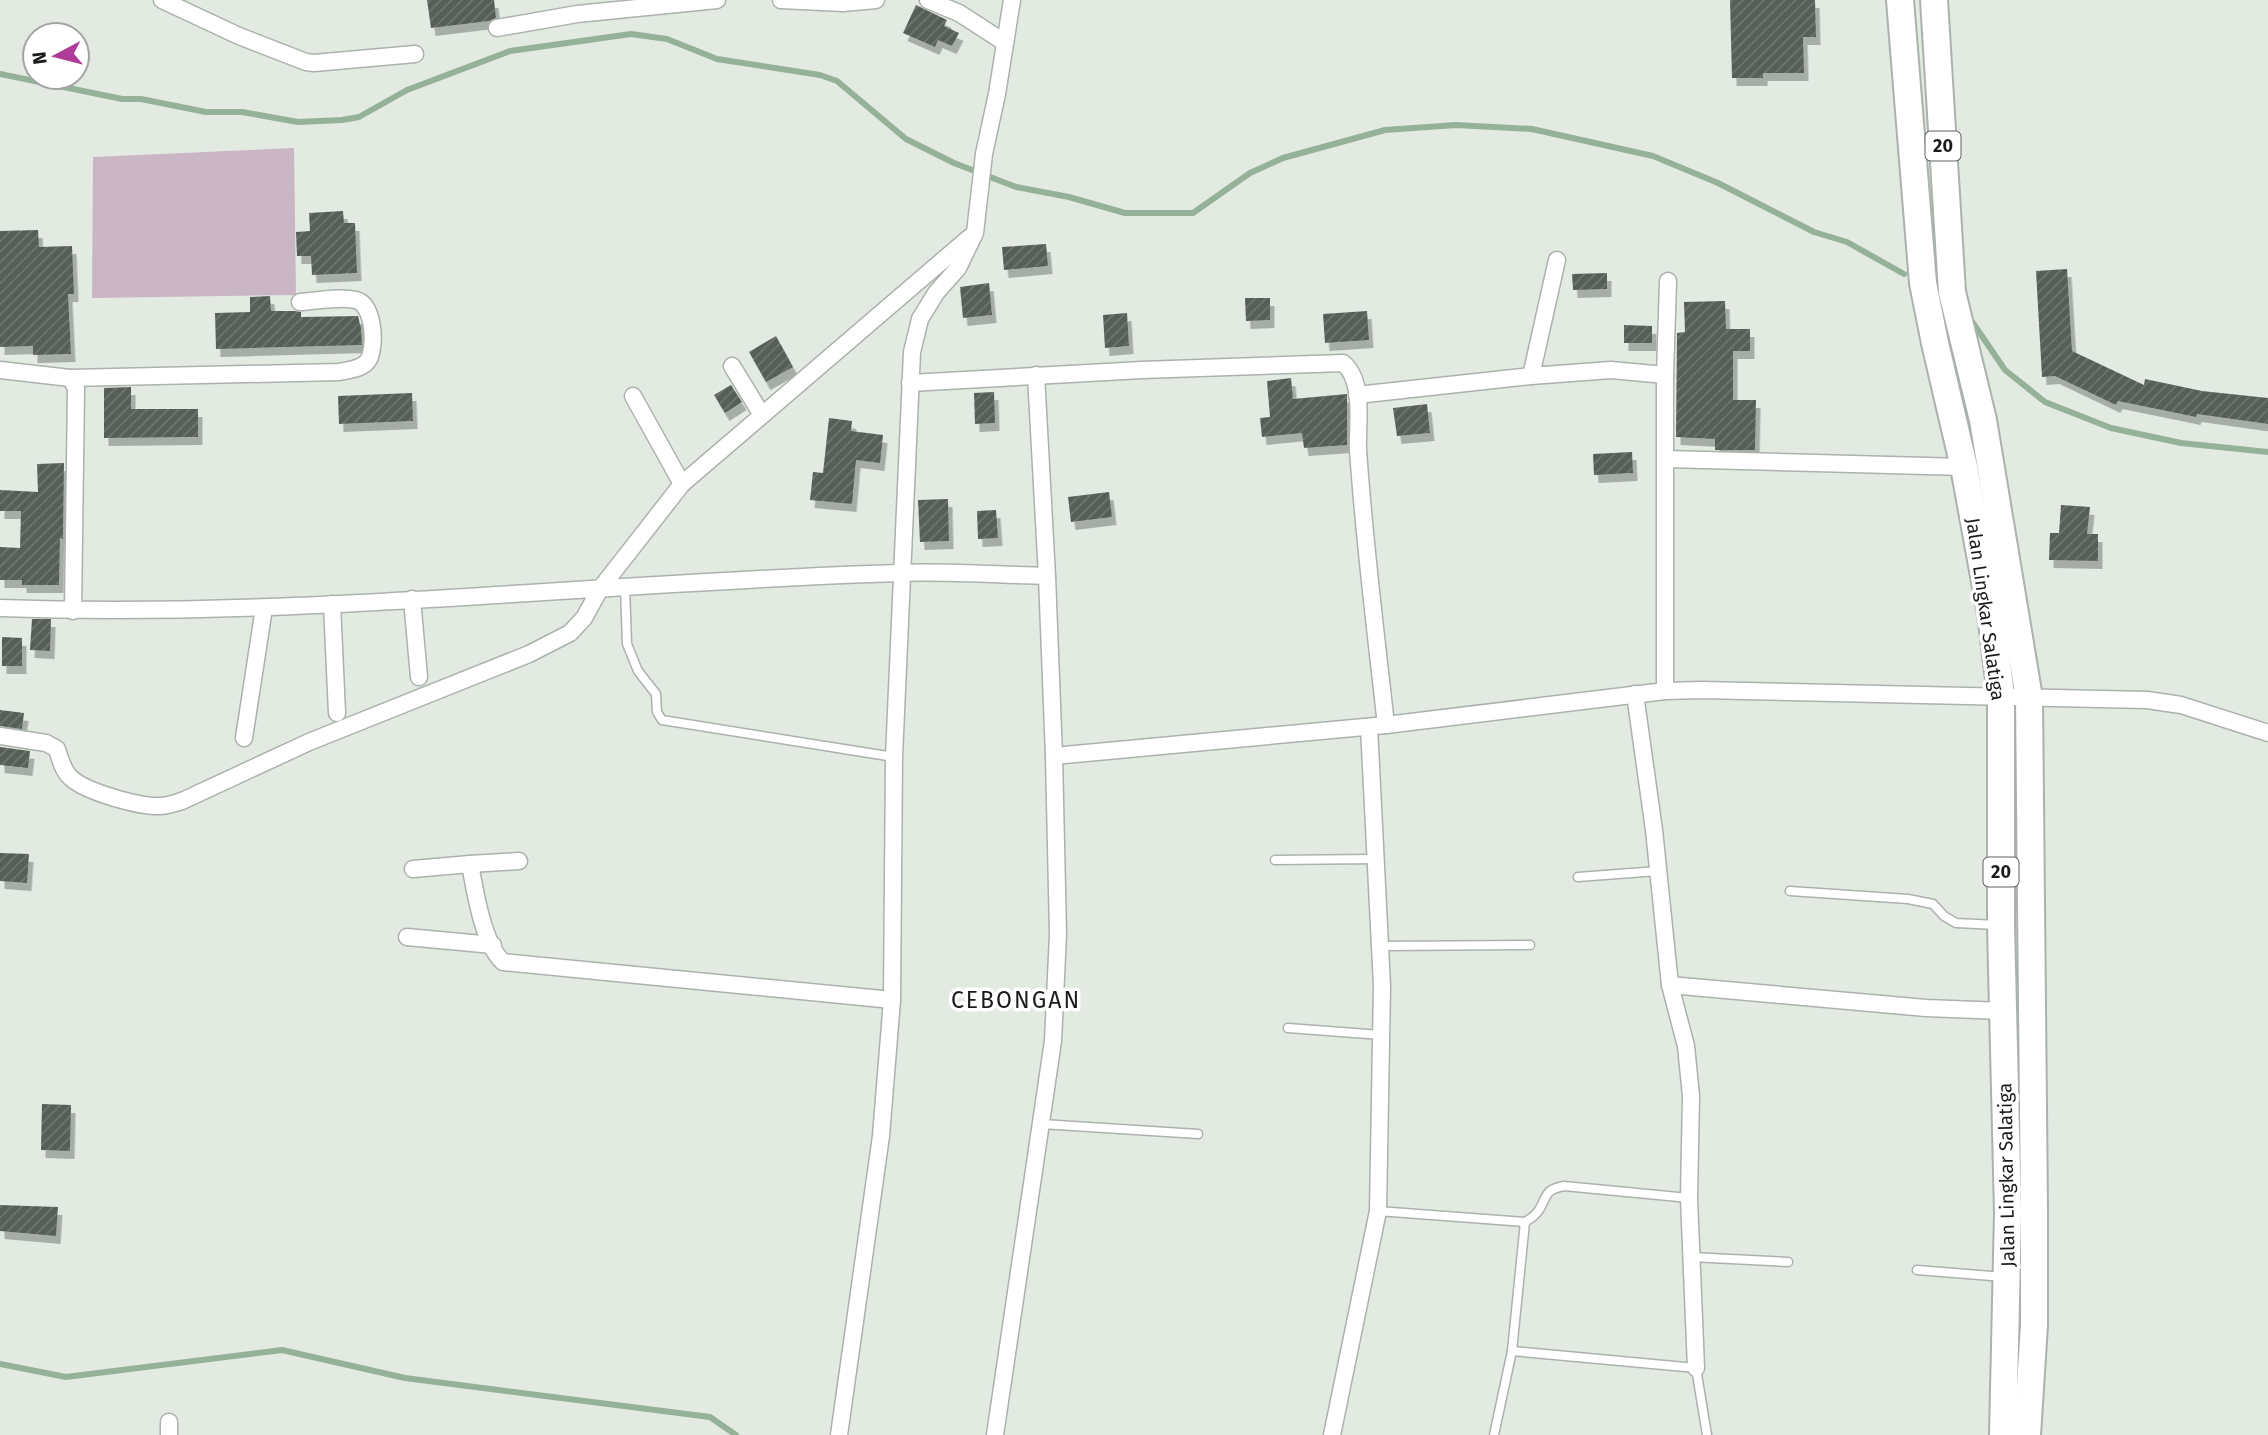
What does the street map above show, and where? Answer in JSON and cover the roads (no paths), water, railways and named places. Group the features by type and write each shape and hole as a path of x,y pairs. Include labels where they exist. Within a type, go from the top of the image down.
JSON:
{"highway":[{"name":"Jalan Lingkar Salatiga","path":"1900,0 1923,283 1964,467 1991,614 2001,696 2001,926 2008,1199 2003,1435"},
{"name":"Jalan Lingkar Salatiga","path":"1934,0 1952,292 1983,420 2029,698 2034,1325 2027,1435"}],"street":[{"path":"162,0 239,36 306,62 415,54"},
{"path":"497,28 577,14 717,0"},
{"path":"781,0 843,3 876,0"},
{"path":"928,0 959,13 1004,42"},
{"path":"839,1435 881,1136 892,1000 894,757 912,352 920,319 936,293 958,268 975,233 984,154 1012,0"},
{"path":"0,736 46,743 57,749 66,773 72,780 90,789 160,806 181,801 309,741 529,654 570,633 584,618 600,589 682,484 975,233"},
{"path":"1531,376 1557,260"},
{"path":"1665,691 1665,375 1668,281"},
{"path":"0,370 70,378 339,372 366,363 373,331 367,308 358,300 300,302"},
{"path":"910,383 1343,363 1354,376 1357,396 1362,488 1386,725"},
{"path":"732,366 762,415"},
{"path":"1357,396 1531,376 1611,370 1665,375"},
{"path":"995,1435 1053,1041 1058,934 1047,576 1035,376"},
{"path":"70,378 76,388 73,611"},
{"path":"633,396 682,484"},
{"path":"1666,459 1964,467"},
{"path":"0,608 73,611 264,608 901,573 1047,576"},
{"path":"412,599 419,677"},
{"path":"332,604 337,713"},
{"path":"244,738 264,608"},
{"path":"1054,756 1369,727 1665,691 2001,696 2165,702 2268,733"},
{"path":"1635,694 1670,985 1686,1046 1692,1096 1689,1198 1696,1368"},
{"path":"1332,1435 1378,1211 1380,946 1369,727"},
{"path":"413,869 519,861"},
{"path":"470,864 480,913 496,955 503,961 892,1000"},
{"path":"407,937 493,945"},
{"path":"1670,985 1926,1009 2003,1011"}],"lane":[{"path":"625,587 627,644 638,671 656,694 657,712 662,720 894,757"},
{"path":"1275,860 1375,859"},
{"path":"1578,877 1658,871"},
{"path":"1790,891 1908,899 1933,904 1944,916 1956,923 2001,926"},
{"path":"1380,946 1530,945"},
{"path":"1288,1028 1381,1035"},
{"path":"1042,1124 1198,1134"},
{"path":"1378,1211 1525,1222 1538,1212 1551,1189 1564,1186 1689,1198"},
{"path":"1494,1435 1511,1351 1525,1222"},
{"path":"1691,1257 1788,1262"},
{"path":"1917,1269 2007,1278"},
{"path":"1511,1351 1696,1368 1707,1435"}],"waterway":[{"path":"0,74 122,99 141,99 206,112 242,112 298,122 342,120 359,117 407,90 510,51 631,34 667,39 717,59 820,75 837,81 906,139 954,163 1016,187 1069,197 1125,213 1193,213 1250,173 1283,158 1385,130 1456,125 1532,129 1653,156 1718,183 1814,232 1847,242 1904,274"},
{"path":"1973,323 2005,370 2045,402 2111,428 2181,443 2268,452"},
{"path":"0,1364 66,1377 282,1350 405,1378 710,1417 736,1435"}],"district":[{"name":"CEBONGAN","path":"1016,1000"}]}
